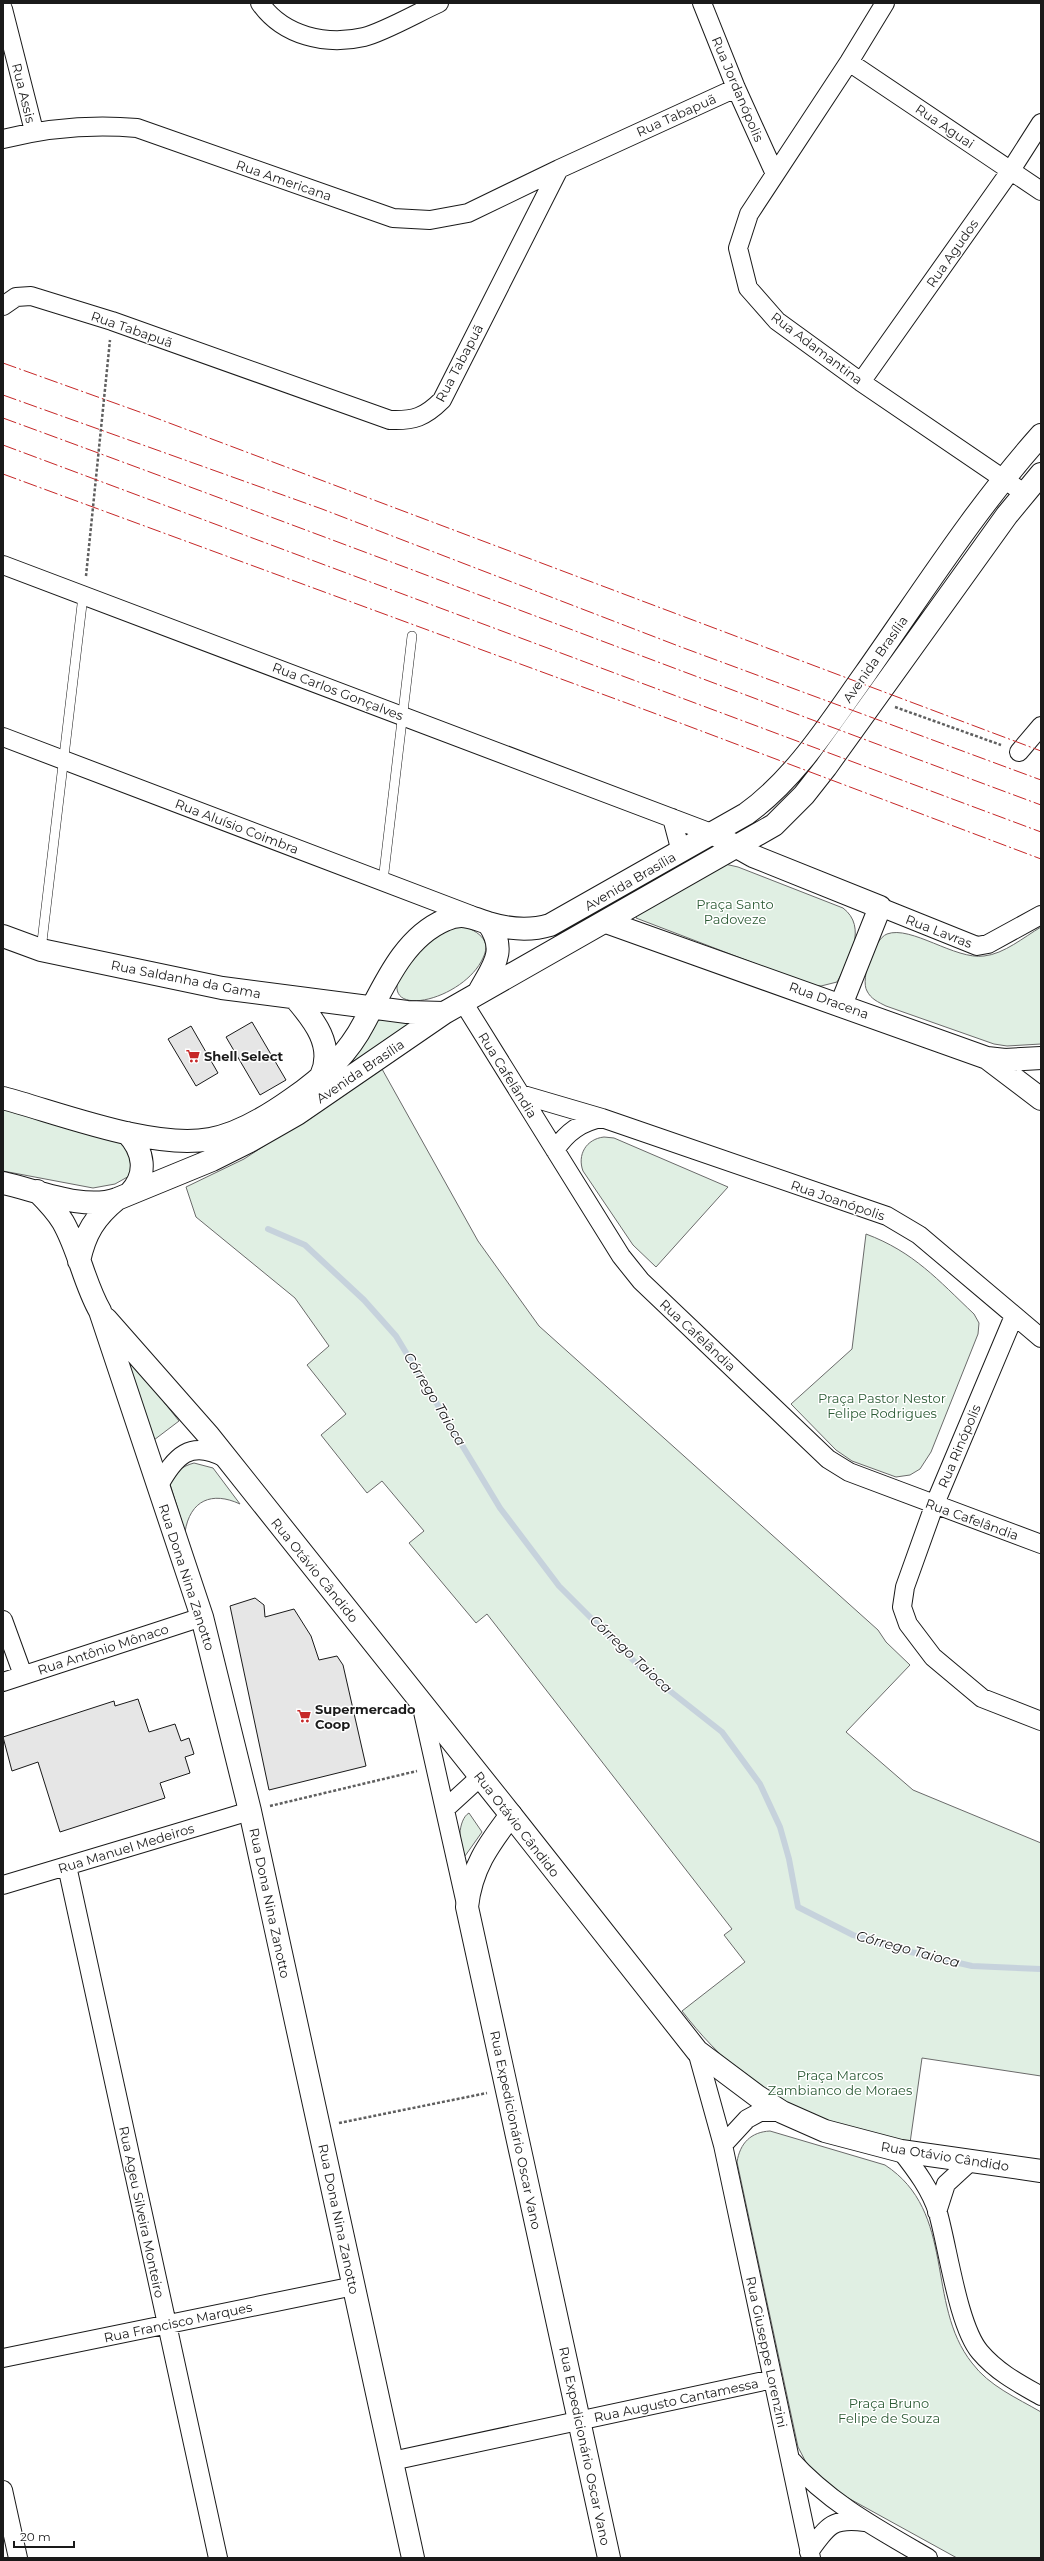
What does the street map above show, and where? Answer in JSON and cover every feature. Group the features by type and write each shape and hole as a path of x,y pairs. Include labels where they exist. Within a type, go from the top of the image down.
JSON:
{"main road":[{"name":"Avenida Brasília","path":"3,1098 126,1132 186,1141 220,1137 236,1131 280,1108 322,1076 356,1037 398,960 419,938 444,920 479,919 519,929 550,925 714,834 754,808 808,752 1003,478 1041,435"},
{"name":"Avenida Brasília","path":"123,1196 212,1160 248,1142 297,1114 444,1013 774,826 804,795 1024,493 1041,474"},
{"name":"Rua Carlos Gonçalves","path":"714,834 737,848"},
{"name":"Rua Lavras","path":"737,848 880,907"},
{"path":"841,1004 880,907"},
{"path":"471,998 498,956 496,939 479,919"},
{"name":"Rua Dracena","path":"606,922 841,1004 987,1058 1041,1099"},
{"name":"Rua Saldanha da Gama","path":"3,936 41,950 222,988 422,1014 444,1013"},
{"path":"295,998 314,1021 325,1044 326,1066 322,1076"},
{"path":"987,1058 1005,1060 1041,1058"},
{"path":"79,1261 89,1228 97,1216 123,1196 140,1180 143,1169 137,1145 126,1132"},
{"path":"3,1183 91,1203 123,1196"},
{"name":"Rua Dona Nina Zanotto","path":"37,1191 54,1209 64,1223 87,1286 100,1311 202,1617 250,1811 414,2558"},
{"name":"Rua Otávio Cândido","path":"100,1311 225,1458 697,2051 726,2074 782,2112 825,2131 901,2151 1040,2171"},
{"path":"467,1907 469,1887 476,1866 485,1850 510,1816"},
{"name":"Rua Expedicionário Oscar Vano","path":"467,1907 609,2558"}],"street":[{"path":"260,3 280,24 296,33 315,38 336,40 364,37 439,3"},
{"name":"Rua Jordanópolis","path":"702,3 736,88 775,174"},
{"name":"Rua Adamantina","path":"885,3 849,62 749,214 738,248 748,288 776,321 861,382 1024,493"},
{"name":"Rua Assis","path":"3,8 34,131"},
{"name":"Rua Aguai","path":"849,62 1041,191"},
{"name":"Rua Tabapuã","path":"3,306 16,297 31,296 112,321 390,420 406,420 428,414 442,400 559,168 736,88"},
{"name":"Rua Agudos","path":"861,382 1011,170 1041,123"},
{"name":"Rua Americana","path":"3,139 34,131 104,125 137,128 393,218 430,220 468,213 559,168"},
{"name":"Rua Carlos Gonçalves","path":"3,565 714,834"},
{"path":"1019,752 1041,726"},
{"name":"Rua Aluísio Coimbra","path":"3,738 383,881 479,919"},
{"path":"672,818 681,852"},
{"name":"Rua Lavras","path":"880,907 977,946 988,944 1041,915"},
{"name":"Rua Cafelândia","path":"471,998 520,1094 621,1256 641,1282 828,1458 849,1472 934,1506 1041,1544"},
{"name":"Rua Joanópolis","path":"520,1094 602,1118 888,1216 919,1235 1041,1338"},
{"path":"555,1150 562,1140 580,1125 602,1118"},
{"name":"Rua Rinópolis","path":"1014,1316 934,1506 905,1587 902,1607 908,1624 933,1658 982,1698 1041,1721"},
{"path":"158,1486 169,1467 180,1455 195,1450 205,1450 225,1458"},
{"name":"Rua Antônio Mônaco","path":"3,1682 202,1617"},
{"path":"3,1620 23,1675"},
{"name":"Rua Expedicionário Oscar Vano","path":"420,1702 467,1907"},
{"path":"445,1809 480,1777"},
{"name":"Rua Manuel Medeiros","path":"3,1886 250,1811"},
{"name":"Rua Ageu Silveira Monteiro","path":"66,1866 218,2558"},
{"name":"Rua Giuseppe Lorenzini","path":"697,2051 723,2145 810,2555"},
{"path":"723,2145 747,2119 760,2112 782,2112"},
{"path":"901,2151 916,2170 938,2212 963,2314 972,2338 979,2350 994,2367 1041,2396"},
{"path":"938,2212 946,2184 971,2161"},
{"name":"Rua Francisco Marques","path":"3,2358 354,2286"},
{"name":"Rua Augusto Cantamessa","path":"392,2462 773,2379"},
{"path":"790,2459 822,2492 866,2522 928,2558"},
{"path":"3,2490 18,2558"},
{"path":"810,2555 832,2523 846,2520 866,2522"}],"lane":[{"path":"41,950 83,596"},
{"path":"383,881 412,636"}],"path":[{"path":"83,596 112,321"},
{"path":"874,699 1019,752"},
{"path":"250,1811 435,1766"},
{"path":"319,2127 507,2089"}],"green space":[{"name":"Praça Santo Padoveze","path":"725,864 738,867 843,908 850,916 854,924 855,934 851,954 837,982 821,986 811,985 636,918 637,914"},
{"path":"454,922 479,934 486,944 486,950 483,958 473,973 458,986 441,995 424,1000 410,1000 400,996 397,986 403,969 412,955 415,951"},
{"path":"1041,927 1041,1044 1007,1046 994,1044 886,1006 878,1002 867,991 865,978 873,951 877,943 887,934 908,934 960,953 972,956 984,956 1006,949"},
{"path":"376,1019 412,1023 341,1070"},
{"name":"Praça Marcos Zambianco de Moraes","path":"382,1069 478,1241 539,1326 878,1630 886,1642 910,1665 846,1732 913,1790 1041,1843 1041,2076 922,2058 910,2143 824,2122 783,2102 745,2076 728,2061 711,2045 682,2011 745,1962 724,1935 732,1929 487,1614 476,1623 409,1543 424,1531 382,1481 367,1493 321,1435 346,1414 307,1365 329,1346 295,1298 196,1217 186,1187 244,1159"},
{"path":"3,1108 118,1138 131,1146 131,1175 115,1184 93,1188 3,1171"},
{"path":"604,1137 614,1138 728,1187 656,1267 633,1245 583,1171 581,1159 584,1149 592,1141"},
{"name":"Praça Pastor Nestor Felipe Rodrigues","path":"866,1234 883,1241 912,1258 937,1278 974,1314 979,1323 978,1334 931,1452 920,1469 910,1475 896,1477 852,1461 836,1450 791,1404 852,1349"},
{"path":"121,1348 179,1421 150,1443"},
{"path":"194,1463 213,1468 240,1504 220,1498 204,1501 192,1512 185,1532 170,1484 173,1476 179,1470"},
{"path":"469,1813 482,1832 465,1856 462,1852 460,1834 465,1816"},
{"name":"Praça Bruno Felipe de Souza","path":"770,2131 885,2165 907,2185 922,2207 932,2233 949,2314 958,2339 972,2363 979,2371 1004,2391 1041,2412 1041,2558 957,2558 830,2488 810,2470 798,2447 737,2162 741,2149 752,2136"}],"building":[{"path":"252,1022 286,1080 260,1095 226,1037"},
{"name":"Shell Select","path":"191,1026 218,1073 196,1086 168,1039"},
{"name":"Supermercado Coop","path":"255,1598 264,1605 265,1617 294,1609 311,1636 319,1660 337,1656 343,1665 366,1766 269,1790 230,1606"},
{"path":"138,1699 149,1732 175,1724 181,1741 189,1738 194,1754 185,1757 190,1773 160,1783 165,1798 60,1832 38,1762 12,1771 3,1737 114,1701 115,1706"}],"waterway":[{"name":"Córrego Taioca","path":"268,1229 305,1245 364,1300 396,1336 500,1508 559,1586 642,1669 722,1732 760,1784 780,1827 789,1859 798,1907 853,1935 902,1950 972,1966 1041,1969"}],"power":[{"path":"3,363 148,415 1041,751"},
{"path":"3,395 322,509 681,647 1041,780"},
{"path":"3,418 1041,805"},
{"path":"3,445 1041,832"},
{"path":"3,474 651,712 1041,859"}],"place":[{"name":"Shell Select","path":"193,1056"},
{"name":"Supermercado Coop","path":"304,1716"}]}
